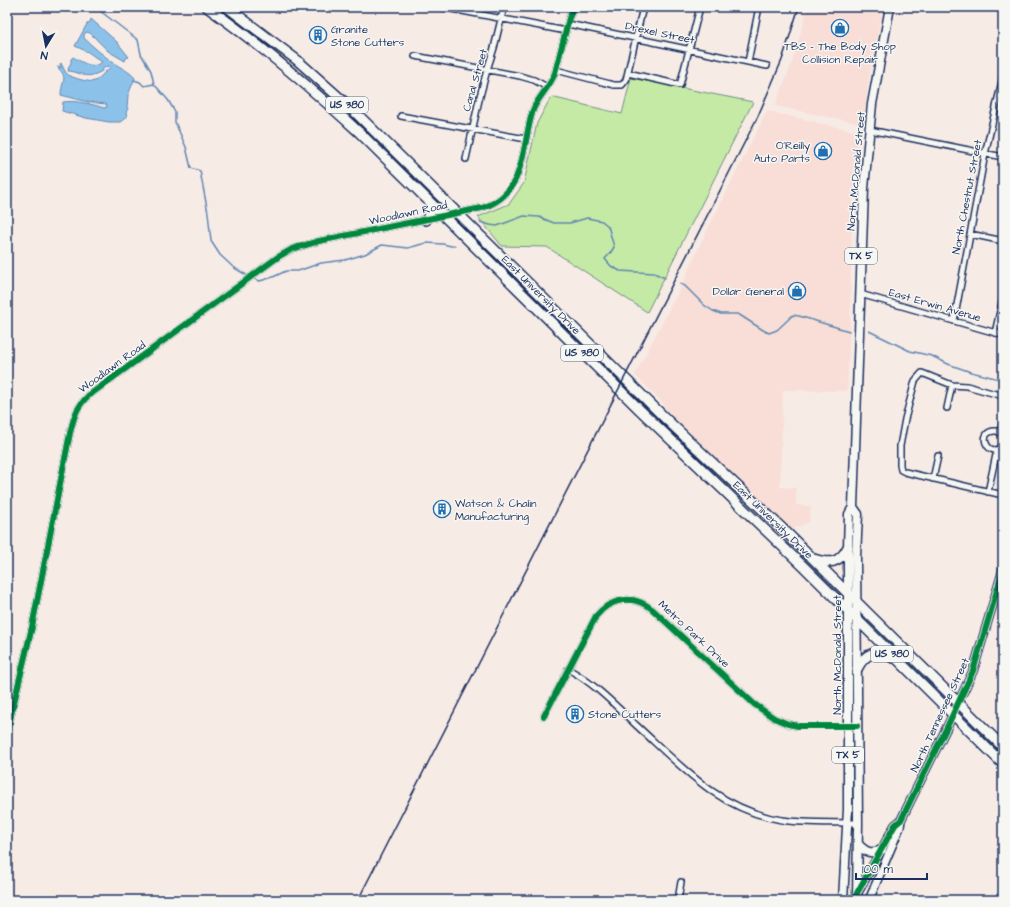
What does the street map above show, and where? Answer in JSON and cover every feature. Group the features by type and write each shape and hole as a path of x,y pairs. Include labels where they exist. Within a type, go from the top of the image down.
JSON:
{"highway":[{"name":"East University Drive","path":"227,7 297,60 347,104 666,419 758,504 848,594"},
{"name":"East University Drive","path":"212,8 300,79 337,112 664,434 749,513 848,611"},
{"path":"379,152 388,143"},
{"path":"426,220 430,213 431,203"},
{"path":"525,296 534,287"},
{"path":"749,513 758,504"},
{"path":"813,559 833,562 843,555 848,547"},
{"name":"US 380","path":"848,594 1003,747"},
{"name":"US 380","path":"848,611 1003,764"},
{"path":"857,669 864,657 869,654 877,653 886,654 903,666"}],"main road":[{"name":"North McDonald Street","path":"856,898 858,823 856,557 858,514 854,507 863,209 874,89 890,7"},
{"name":"North McDonald Street","path":"844,900 848,822 848,547 849,514 854,507"},
{"path":"858,844 868,853 874,853 882,850"}],"street":[{"path":"441,7 501,20 566,31"},
{"name":"Canal Street","path":"466,159 487,70 504,7"},
{"name":"Woodlawn Road","path":"7,732 32,627 70,433 75,414 80,404 88,396 285,253 311,243 458,213 490,205 499,200 514,183 519,172 526,139 535,108 552,80 556,70 574,7"},
{"path":"556,70 619,86 625,83 642,7"},
{"path":"628,73 680,85 700,7"},
{"path":"748,62 759,7"},
{"name":"Drexel Street","path":"568,24 767,66"},
{"path":"415,56 525,77 547,87"},
{"name":"North Chestnut Street","path":"954,321 985,154 1003,77"},
{"path":"401,116 526,139"},
{"path":"870,130 1003,157"},
{"path":"970,234 1003,241"},
{"name":"East Erwin Avenue","path":"860,294 1003,335"},
{"path":"995,333 1003,298"},
{"path":"1003,396 967,386 952,385 922,373 915,381 900,446 900,465 902,470 905,472 1003,495"},
{"path":"947,408 952,385"},
{"path":"1003,422 1002,434 997,431 991,432 988,433 985,439 985,442 991,449 997,450 1003,446"},
{"path":"988,492 997,450"},
{"path":"933,479 938,456"},
{"name":"North Tennessee Street","path":"901,820 953,715 976,664 1001,586 1003,570"},
{"name":"Metro Park Drive","path":"544,716 593,621 602,608 616,601 626,599 644,603 652,609 754,704 774,718 798,726 857,726"},
{"path":"568,669 590,682 695,779 724,800 746,811 783,820 802,822 858,823"},
{"path":"856,898 895,825 901,820"},
{"path":"869,900 900,827 901,820"},
{"path":"678,900 681,882"}],"shaded area":[{"path":"808,7 883,7 869,78 863,124 775,106 792,63"},
{"path":"767,111 858,132 852,203 850,324 847,391 783,390 780,487 796,488 796,505 811,506 809,522 791,530 665,409 664,404 635,375 682,285 698,249"}],"green space":[{"path":"631,78 753,102 647,312 547,247 502,246 478,217 509,204 524,183 537,123 551,97 622,114"}],"water":[{"path":"91,19 117,42 129,57 126,58 125,61 108,51 90,33 87,32 84,34 84,38 102,54 128,71 135,78 128,95 128,109 126,112 127,117 120,122 109,122 86,118 62,111 63,102 84,103 104,108 107,107 106,104 88,102 61,95 64,78 58,66 61,68 61,63 69,76 89,81 97,80 110,67 108,66 96,74 87,76 68,71 71,59 73,57 91,65 102,62 88,52 75,46"}],"waterway":[{"path":"95,7 138,40 141,54 151,71 154,84 168,100 175,112 175,122 186,147 191,168 200,171 208,213 211,241 220,255 233,267 248,276"},
{"path":"134,80 140,82 144,86 154,84"},
{"path":"480,222 497,226 524,216 539,217 554,223 570,223 587,218 602,221 608,226 614,247 605,259 611,266 620,271 654,273 665,278"},
{"path":"252,278 260,281 286,271 298,271 321,263 345,260 365,254 382,245 408,248 426,243 455,246"},
{"path":"680,284 685,286 704,305 713,311 721,314 738,314 769,333 777,330 793,315 849,331"},
{"path":"869,331 910,351 932,356 948,364 971,372 1003,380"}],"railway":[{"path":"358,900 758,116 782,60 799,7"}],"cycle path":[{"path":"7,732 32,627 70,433 76,413 84,400 278,257 292,249 319,241 482,208 497,201 507,192 515,181 520,168 533,110 555,73 569,18 574,7"},
{"path":"854,900 895,825 901,820 973,671 1003,570"},
{"path":"544,716 596,616 608,605 622,600 630,600 645,604 652,609 754,704 774,718 788,724 798,726 857,726"}],"place":[{"name":"TBS - The Body Shop Collision Repair","path":"840,28"},
{"name":"Granite Stone Cutters","path":"318,35"},
{"name":"O'Reilly Auto Parts","path":"823,151"},
{"name":"Dollar General","path":"797,291"},
{"name":"Watson & Chalin Manufacturing","path":"442,509"},
{"name":"Stone Cutters","path":"575,714"}]}
